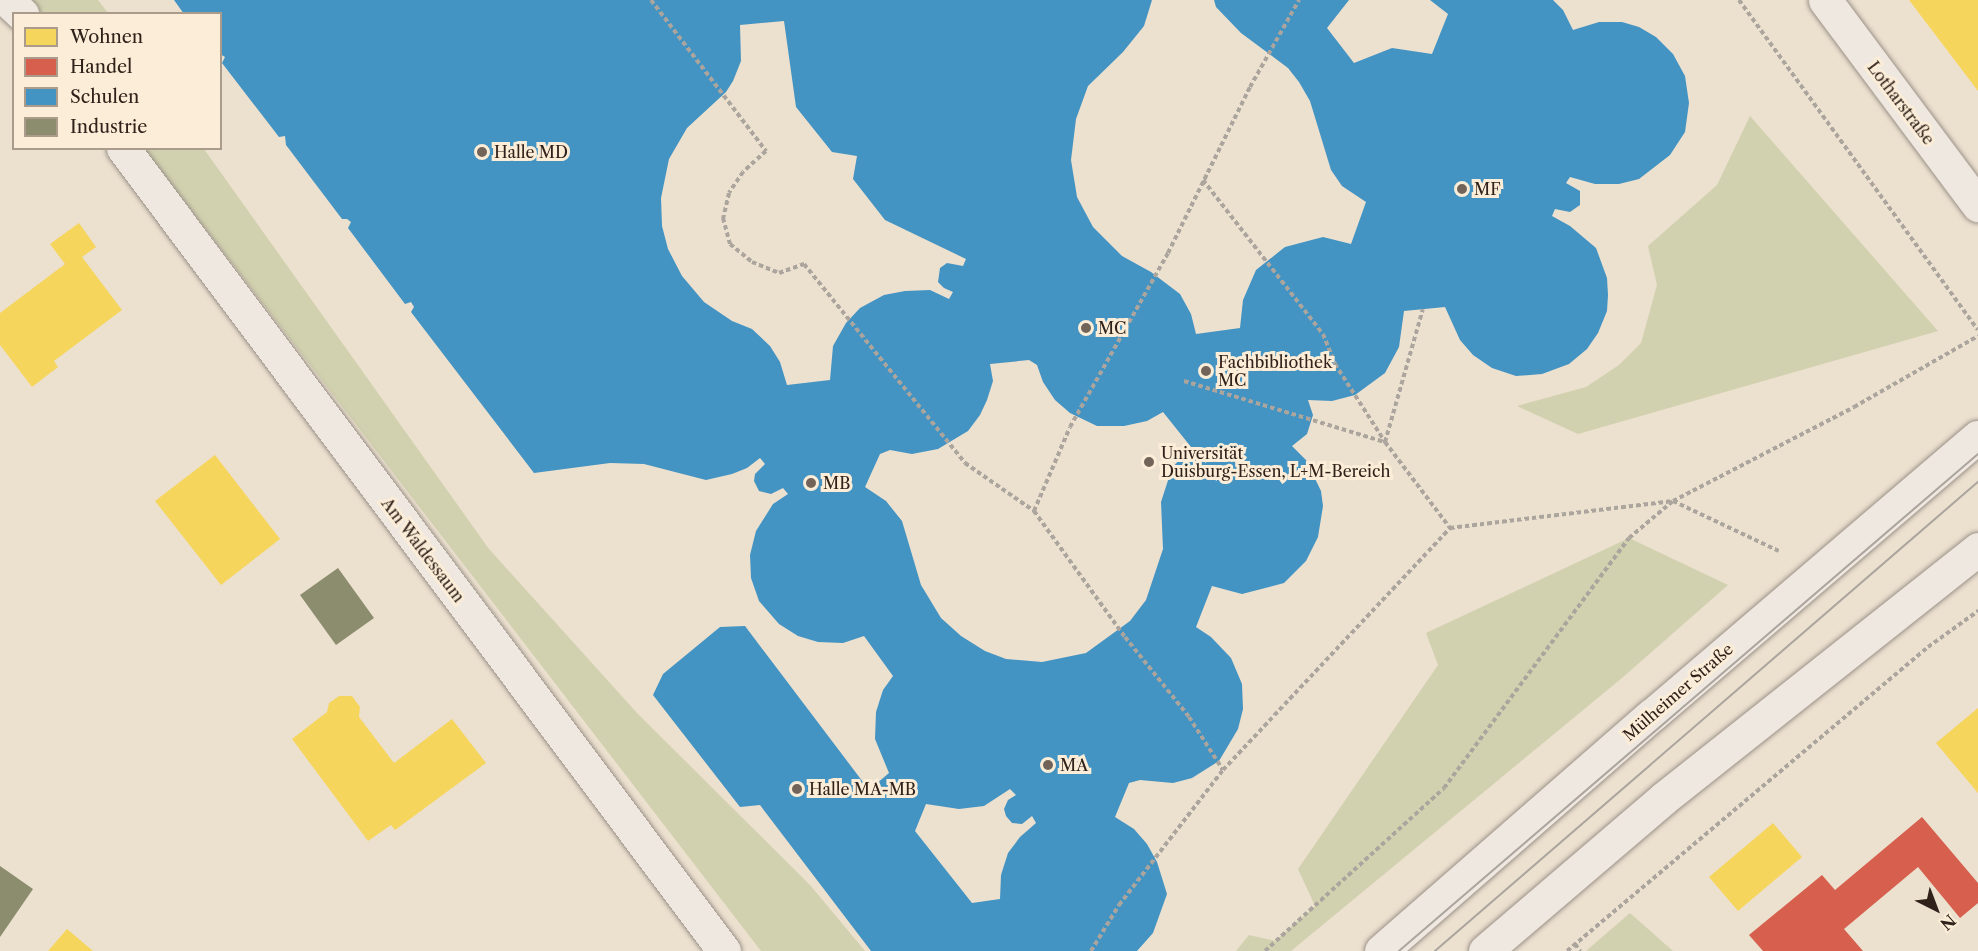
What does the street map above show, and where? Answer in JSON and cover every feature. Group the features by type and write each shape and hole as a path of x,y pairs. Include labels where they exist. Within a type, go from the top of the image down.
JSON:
{"main road":[{"path":"7,0 20,12"},
{"name":"Lotharstraße","path":"1825,0 1978,205"},
{"name":"Am Waldessaum","path":"124,150 724,951"},
{"name":"Mülheimer Straße","path":"1381,951 1978,437"},
{"path":"1485,951 1664,798 1978,549"}],"path":[{"path":"651,0 766,151 743,172 729,193 723,218 730,244 752,262 779,273 804,264 965,463 1034,511 1125,637 1190,717 1223,770"},
{"path":"1034,511 1070,428 1168,253 1250,87 1299,0"},
{"path":"1739,0 1978,330"},
{"path":"1203,180 1323,334 1335,364 1385,442 1450,528"},
{"path":"1385,442 1423,309"},
{"path":"1265,951 1444,788 1629,537 1673,501 1854,407 1978,336"},
{"path":"1184,381 1385,442"},
{"path":"1091,951 1119,905 1223,770 1450,528 1673,501 1821,571"},
{"path":"1567,951 1928,647 1978,611"},
{"path":"1575,944 1581,951"}],"green space":[{"path":"30,0 98,0 107,12 39,12"},
{"path":"1750,116 1938,331 1578,434 1517,406 1586,387 1619,365 1641,343 1657,285 1648,246 1717,185"},
{"path":"145,150 205,150 489,549 637,713 810,885 865,951 761,951"},
{"path":"1629,538 1728,585 1622,678 1291,951 1236,951 1249,935 1275,941 1315,906 1298,869 1438,665 1426,633"},
{"path":"1630,913 1673,951 1586,951"}],"building: Wohnen":[{"path":"1909,0 1978,0 1978,91 1953,58"},
{"path":"79,223 96,247 82,257 122,310 54,361 58,367 32,387 0,345 0,313 65,264 50,244"},
{"path":"215,455 280,539 221,585 155,501"},
{"path":"339,696 352,696 360,707 359,717 394,763 452,719 486,763 395,830 391,825 368,841 292,739 327,712 329,703"},
{"path":"1978,708 1978,793 1936,743"},
{"path":"1773,823 1802,857 1738,911 1709,877"},
{"path":"67,929 93,951 48,951"}],"building: Handel":[{"path":"1922,817 1978,883 1978,903 1960,918 1918,867 1844,929 1863,951 1763,951 1749,935 1822,875 1835,890"}],"building: Schulen":[{"path":"174,0 1152,0 1144,26 1123,52 1088,86 1076,119 1071,160 1077,197 1093,227 1122,256 1151,272 1180,294 1191,314 1196,334 1240,328 1243,300 1256,270 1285,247 1323,237 1351,244 1366,202 1342,186 1331,170 1310,101 1299,82 1288,68 1241,33 1216,7 1214,0 1349,0 1327,28 1354,63 1392,48 1432,54 1448,14 1430,0 1553,0 1563,10 1573,30 1599,22 1622,22 1639,27 1656,37 1673,54 1685,76 1689,103 1685,132 1670,155 1639,179 1619,184 1595,184 1570,177 1566,183 1580,191 1580,205 1570,212 1555,209 1552,216 1570,226 1596,248 1607,278 1608,295 1607,311 1598,333 1587,349 1569,364 1542,374 1516,376 1492,368 1473,355 1460,340 1445,307 1404,311 1399,347 1385,373 1355,395 1332,401 1308,400 1313,415 1307,434 1292,446 1306,460 1321,491 1323,506 1318,537 1306,561 1284,583 1242,594 1212,586 1196,627 1211,637 1231,658 1242,684 1243,709 1238,729 1219,761 1192,778 1173,783 1140,780 1129,783 1115,817 1134,829 1147,844 1157,862 1167,894 1153,933 1137,951 871,951 760,805 740,807 653,695 663,674 720,627 745,626 869,790 889,773 875,739 876,712 883,690 893,676 864,636 843,643 818,642 798,636 779,624 759,601 751,578 750,555 756,531 773,504 788,494 783,488 771,494 759,491 754,481 755,474 765,464 760,458 747,468 706,480 644,464 610,463 534,473 411,312 414,307 411,302 405,304 348,228 351,222 342,219 286,145 285,136 279,137 222,63 225,57 222,55 222,12 183,12","holes":["784,21 796,107 832,152 857,156 853,179 885,220 966,259 963,266 947,263 940,268 938,282 953,292 949,299 930,290 884,295 860,308 846,323 833,346 830,380 787,385 780,362 770,346 752,329 732,321 704,302 682,276 668,249 662,226 661,198 669,159 687,128 726,92 733,81 741,61 740,25","1029,360 1037,365 1043,382 1055,400 1070,413 1097,426 1124,426 1147,421 1163,412 1191,447 1172,468 1161,502 1163,549 1146,600 1130,621 1086,653 1042,662 1006,659 985,651 961,636 941,618 921,585 902,521 886,501 865,487 880,454 890,450 912,454 938,449 968,431 980,415 987,400 993,381 990,364","1010,789 1016,795 1008,800 1004,809 1006,816 1012,823 1022,824 1032,816 1036,823 1020,837 1008,853 1001,875 1000,899 972,903 915,831 926,804 959,809 984,806"]}],"building: Industrie":[{"path":"338,568 374,618 336,645 300,595"},
{"path":"0,866 33,889 0,937"}],"tram line":[{"path":"1399,951 1978,454"},
{"path":"1435,951 1978,482"}],"place":[{"name":"Halle MD","path":"482,152"},
{"name":"MF","path":"1462,189"},
{"name":"MC","path":"1086,328"},
{"name":"Fachbibliothek MC","path":"1206,371"},
{"name":"Universität Duisburg-Essen, L+M-Bereich","path":"1149,462"},
{"name":"MB","path":"811,483"},
{"name":"MA","path":"1048,765"},
{"name":"Halle MA-MB","path":"797,789"}]}
